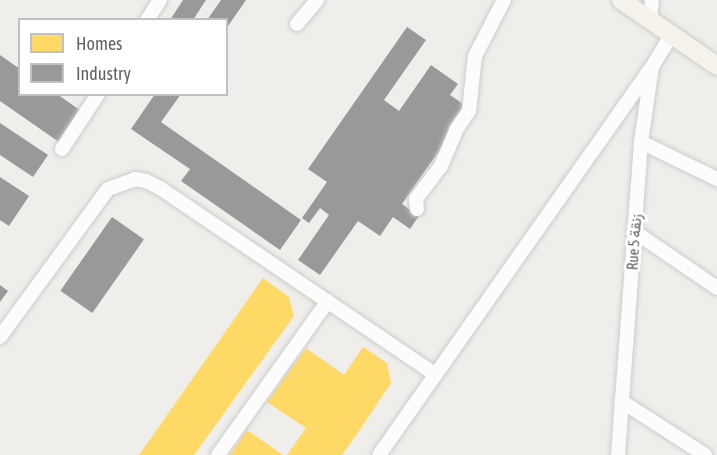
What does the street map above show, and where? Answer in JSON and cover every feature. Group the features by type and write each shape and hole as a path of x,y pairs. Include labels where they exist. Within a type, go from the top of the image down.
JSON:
{"main road":[{"path":"621,0 717,66"}],"street":[{"path":"148,18 160,0"},
{"path":"297,24 317,0"},
{"path":"417,209 416,199 441,166 456,130 469,111 476,56 504,0"},
{"path":"650,21 652,0"},
{"name":"Rue 5 زنقة","path":"618,455 641,142 652,68 671,35"},
{"path":"379,455 652,68"},
{"path":"62,149 97,96"},
{"path":"641,142 717,179"},
{"path":"0,337 108,189 135,179 146,181 160,188 436,375"},
{"path":"635,232 715,281"},
{"path":"218,455 328,301"},
{"path":"621,401 705,455"}],"building: Homes":[{"path":"263,278 289,297 294,316 194,455 139,455"},
{"path":"363,347 387,363 391,383 342,455 287,455 306,428 267,402 306,348 344,375"},
{"path":"247,430 283,455 230,455"}],"building: Industry":[{"path":"183,0 206,0 194,18 171,18"},
{"path":"221,0 246,0 228,26 228,18 208,18"},
{"path":"407,27 426,40 384,100 399,111 431,65 458,84 450,95 469,108 402,204 419,216 410,229 393,217 380,236 358,221 320,275 298,260 329,215 320,208 309,223 302,218 327,182 308,169"},
{"path":"0,55 18,68 18,96 60,96 81,111 59,142 0,101"},
{"path":"154,96 180,96 161,122 301,220 280,250 181,181 190,169 131,129"},
{"path":"0,123 48,155 33,177 0,155"},
{"path":"0,177 29,196 9,226 0,220"},
{"path":"112,217 144,239 92,313 60,291"},
{"path":"0,285 8,291 0,302"}]}
